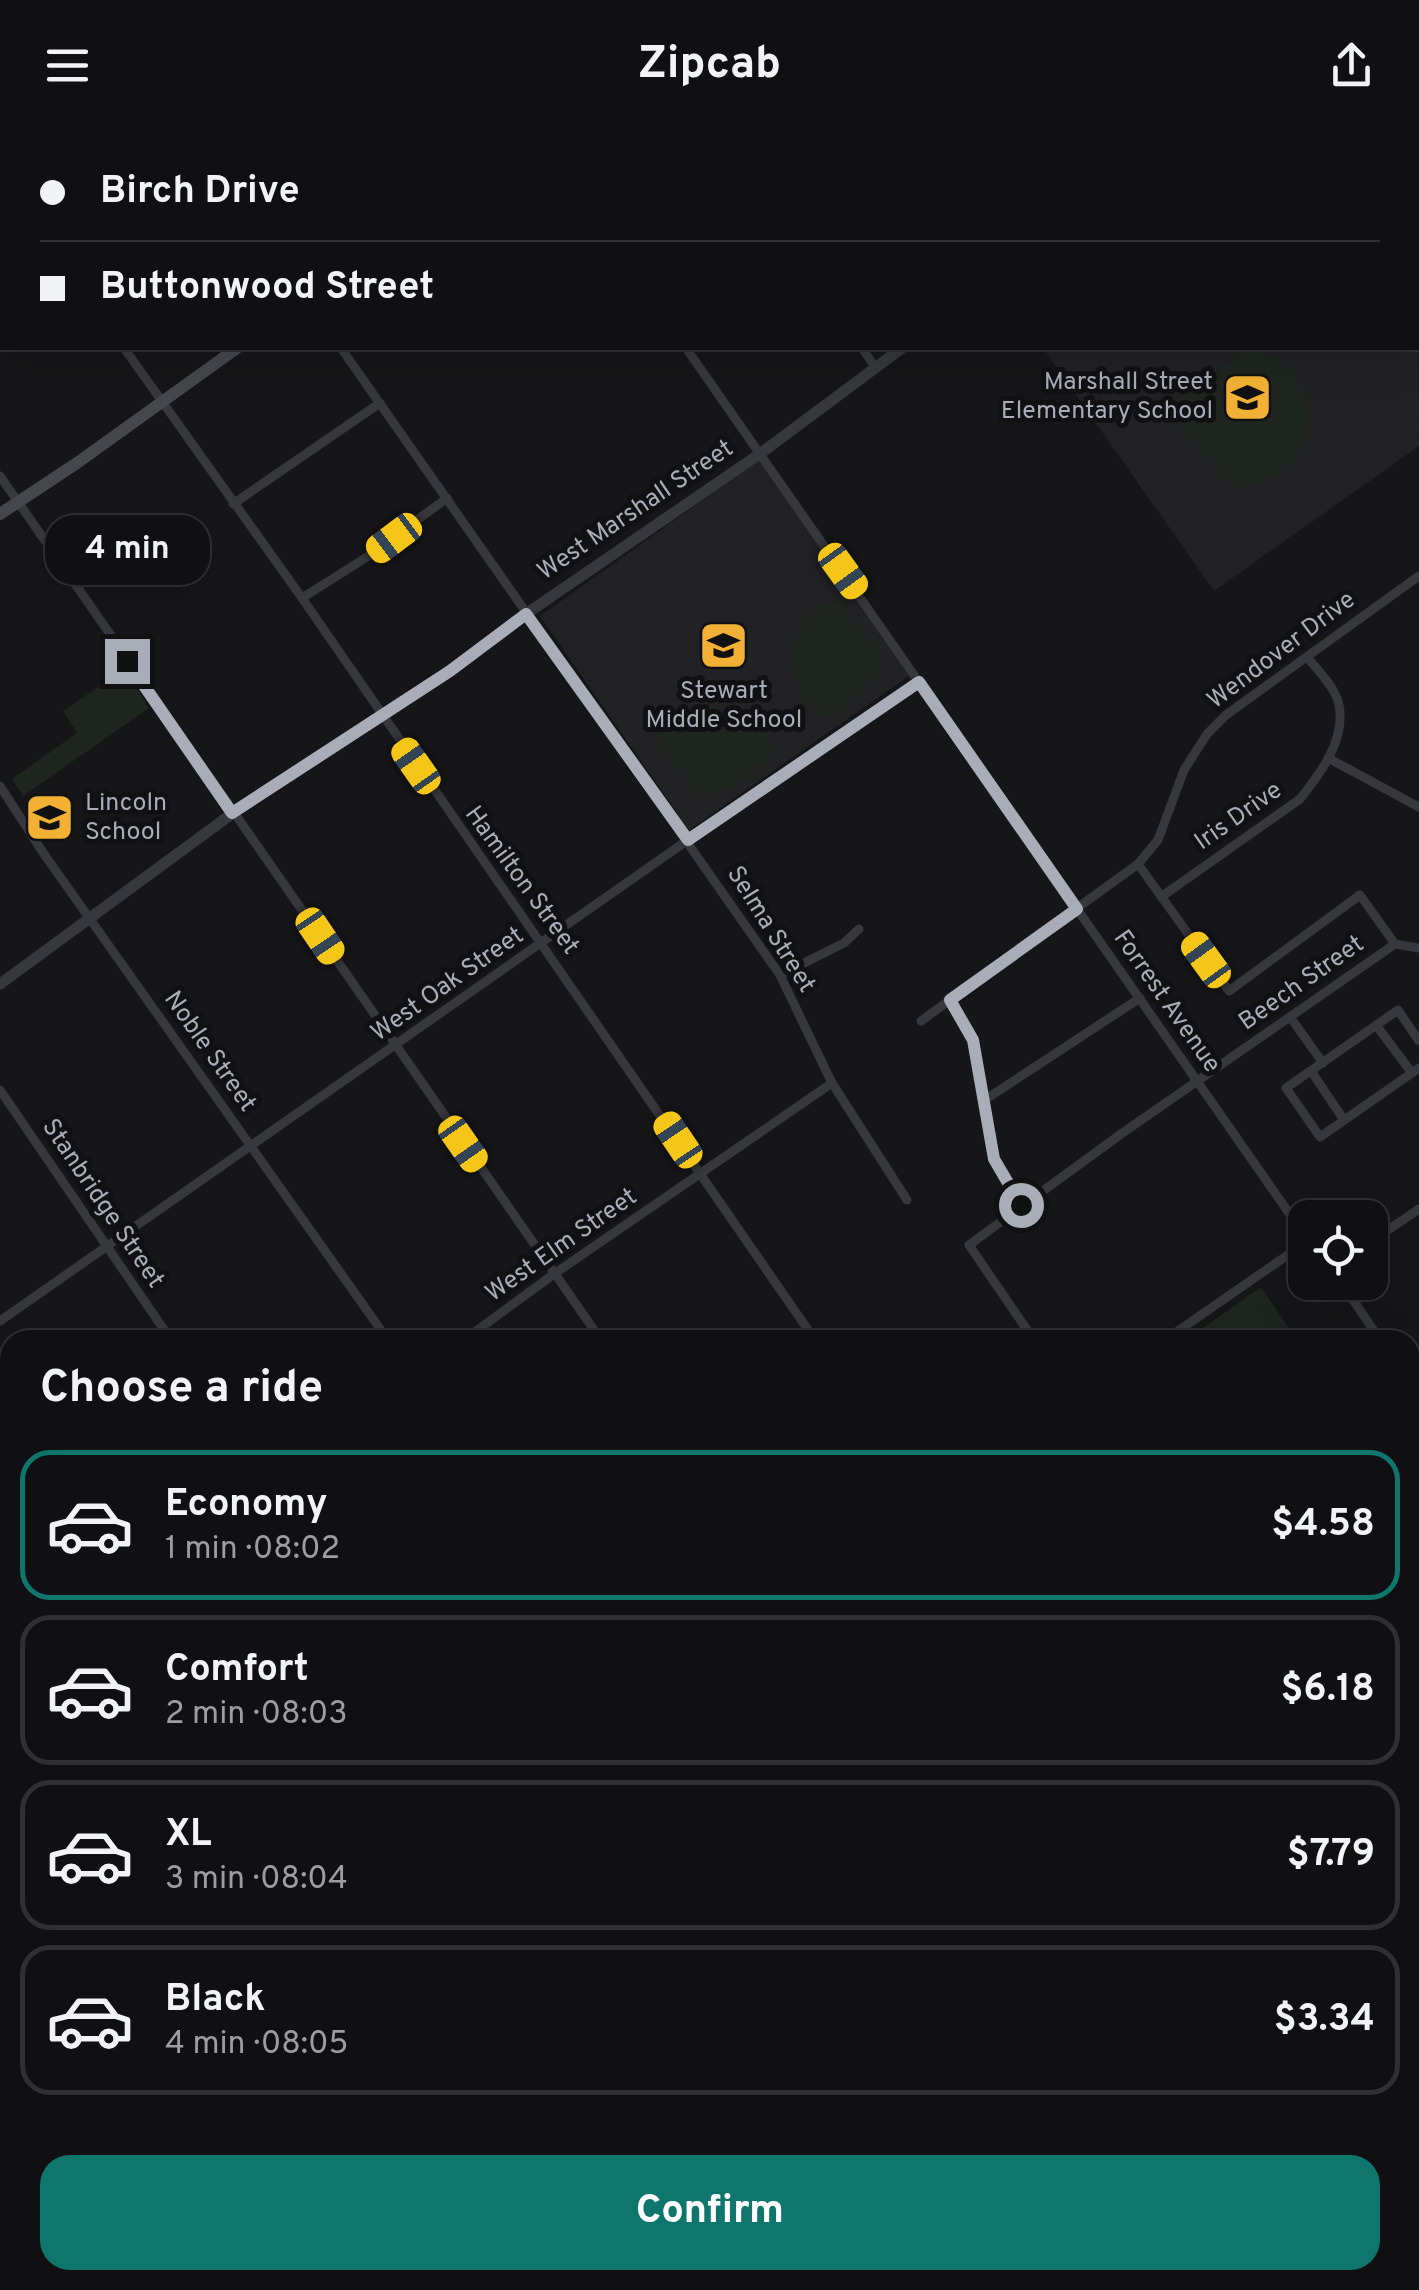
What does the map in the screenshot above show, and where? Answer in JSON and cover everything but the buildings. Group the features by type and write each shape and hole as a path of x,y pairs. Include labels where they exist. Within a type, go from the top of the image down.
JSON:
{"main road":[{"path":"0,514 234,350"}],"street":[{"name":"Hamilton Street","path":"126,350 165,400 233,504 808,1330"},
{"name":"Selma Street","path":"342,350 780,976 832,1084 907,1200"},
{"name":"Forrest Avenue","path":"687,350 1288,1215"},
{"path":"863,350 875,367"},
{"name":"West Marshall Street","path":"0,984 232,813 450,671 526,614 761,453 899,350"},
{"path":"233,504 380,404"},
{"path":"0,476 594,1330"},
{"path":"302,598 368,557 447,498"},
{"name":"Wendover Drive","path":"1077,909 1138,864 1158,840 1184,770 1207,734 1226,715 1419,576"},
{"path":"1308,658 1339,702 1336,740 1328,758 1419,807"},
{"name":"West Oak Street","path":"0,1321 919,682"},
{"name":"Iris Drive","path":"1160,897 1300,799 1328,758"},
{"name":"Noble Street","path":"0,786 381,1330"},
{"path":"1138,864 1229,991 1360,896 1394,944"},
{"path":"920,1021 1077,909"},
{"path":"780,976 844,943 858,929"},
{"name":"Beech Street","path":"1027,1330 969,1245 1394,944 1419,948"},
{"path":"986,1100 1140,998"},
{"path":"950,1000 973,1040 994,1159 1021,1205"},
{"path":"1376,1026 1415,1071 1320,1137 1286,1088 1398,1010 1419,1041"},
{"path":"1290,1017 1323,1063"},
{"path":"1311,1071 1344,1120"},
{"name":"West Elm Street","path":"478,1330 832,1084"},
{"name":"Stanbridge Street","path":"0,1090 164,1330"},
{"path":"1388,1230 1419,1210"},
{"path":"1179,1330 1288,1252"},
{"path":"1353,1300 1373,1330"}],"shaded area":[{"name":"Marshall Street Elementary School","path":"1044,350 1418,350 1419,446 1214,591"},
{"path":"1253,350 1272,357 1291,372 1304,397 1307,424 1299,450 1281,472 1237,488 1167,414 1168,406"},
{"name":"Stewart Middle School","path":"759,460 909,676 689,830 540,616"},
{"path":"836,599 881,653 880,675 829,718 801,689 792,656 804,624"},
{"path":"125,669 149,708 23,796 12,779 77,733 63,711"},
{"path":"713,705 735,710 752,720 776,754 720,795 698,793 659,739 682,717"},
{"path":"1261,1287 1290,1330 1200,1330"}],"place":[{"name":"Marshall Street Elementary School","path":"1248,397"},
{"name":"Stewart Middle School","path":"724,646"},
{"name":"Lincoln School","path":"50,818"}],"route":[{"path":"127,661 232,813 450,671 526,614 688,840 919,682 1077,909 950,1000 973,1040 994,1159 1021,1205"}]}
